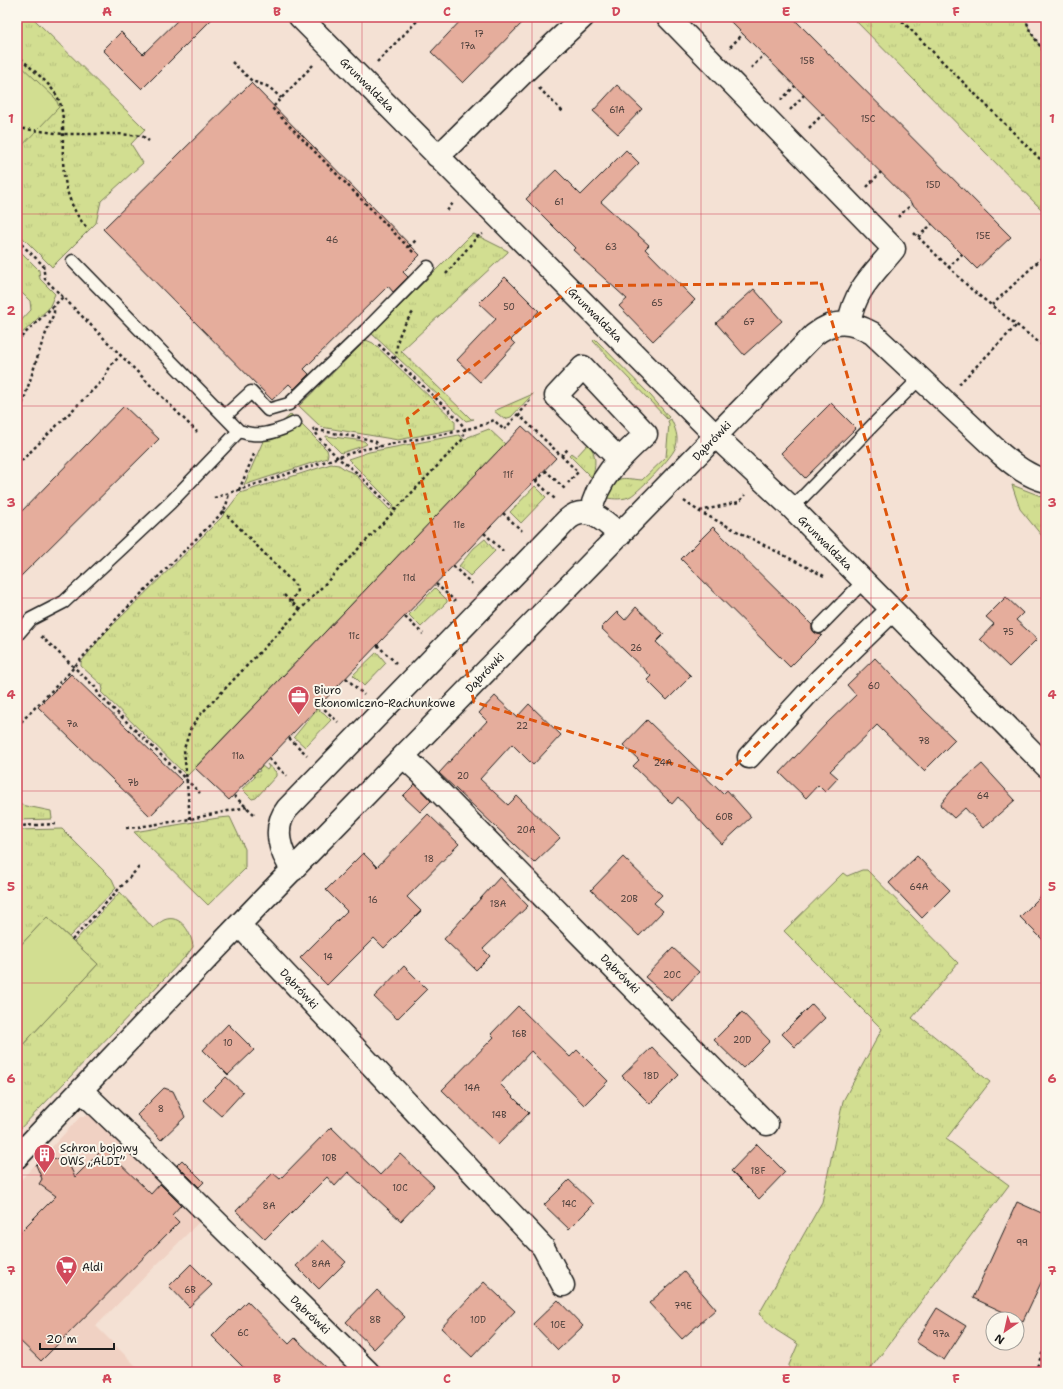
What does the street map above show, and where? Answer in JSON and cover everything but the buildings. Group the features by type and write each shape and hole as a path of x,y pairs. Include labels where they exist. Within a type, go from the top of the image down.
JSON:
{"street":[{"name":"Grunwaldzka","path":"300,17 716,436 792,508 858,586 892,610 1046,766"},
{"path":"437,156 582,17"},
{"path":"668,17 894,249 860,290 853,303 849,323"},
{"name":"Dąbrówki","path":"17,1157 293,870 814,335 830,324 849,323 872,332 1000,454 1023,472 1034,478 1046,481"},
{"path":"590,514 597,491 605,476 619,459"},
{"path":"293,870 286,861 282,852 279,833 280,820 287,810 567,520 575,514 590,514 605,522 620,535"},
{"path":"749,757 820,680 892,610"},
{"name":"Dąbrówki","path":"404,757 767,1124"},
{"name":"Dąbrówki","path":"239,926 543,1247 563,1285"},
{"name":"Dąbrówki","path":"81,1090 368,1372"}],"lane":[{"path":"73,261 239,431 253,434 264,433 288,427 295,423"},
{"path":"225,416 251,392 268,410 290,404 428,267"},
{"path":"792,508 920,378"},
{"path":"17,635 31,619 64,602 170,503 239,431"},
{"path":"819,627 858,586"}],"path":[{"path":"360,78 422,17"},
{"path":"898,17 1046,165"},
{"path":"1024,17 1030,32 1046,56"},
{"path":"728,48 743,34"},
{"path":"17,54 53,90 58,99 63,123 63,168 67,193 71,204 88,229"},
{"path":"749,70 764,55"},
{"path":"232,62 252,81 269,87 281,98"},
{"path":"315,62 272,108 428,267"},
{"path":"524,72 564,113"},
{"path":"780,101 795,86"},
{"path":"790,110 804,95"},
{"path":"809,129 823,114"},
{"path":"17,128 63,134 117,134 142,136 149,141"},
{"path":"867,187 881,172"},
{"path":"898,218 912,204"},
{"path":"918,237 932,224"},
{"path":"443,278 477,237 488,232"},
{"path":"409,247 417,239"},
{"path":"17,240 43,265 45,278 197,432"},
{"path":"948,268 962,254"},
{"path":"1046,254 992,305 1046,348"},
{"path":"17,341 63,297"},
{"path":"17,421 42,343 54,313 54,306"},
{"path":"394,359 403,326 416,308"},
{"path":"959,385 1017,325"},
{"path":"190,819 184,749 190,730 199,716 463,439 465,430 458,419 365,331"},
{"path":"17,465 103,380 111,365 121,355"},
{"path":"290,404 315,430 319,438 338,458 356,472 395,510"},
{"path":"518,414 578,472 568,482"},
{"path":"214,498 360,450 465,430 494,420 499,425"},
{"path":"315,430 367,439 376,442 379,447"},
{"path":"238,490 264,433"},
{"path":"561,456 568,449"},
{"path":"556,500 536,481 545,470 566,490"},
{"path":"700,512 739,502 759,478"},
{"path":"668,486 683,501 700,512 858,586"},
{"path":"21,722 73,667 118,616 223,511 228,502 229,493"},
{"path":"223,511 296,586 297,592 291,602"},
{"path":"503,513 524,533"},
{"path":"484,533 505,553"},
{"path":"453,566 474,585"},
{"path":"436,584 456,603"},
{"path":"284,596 300,610"},
{"path":"405,617 425,636"},
{"path":"28,623 95,687 99,695 200,793"},
{"path":"377,645 398,664"},
{"path":"346,678 366,697"},
{"path":"320,705 340,724"},
{"path":"289,738 308,757"},
{"path":"269,759 289,778"},
{"path":"234,796 254,814"},
{"path":"126,828 190,819 247,807"},
{"path":"17,826 56,824"},
{"path":"72,940 141,865"},
{"path":"1035,1372 1046,1344"}],"highlighted area":[{"path":"821,283 909,593 722,779 474,702 407,419 574,286"}],"shaded area":[{"path":"95,1113 203,1218 96,1326 142,1372 17,1372 17,1184 80,1117"}],"green space":[{"path":"17,17 32,17 145,129 131,144 143,163 101,201 96,223 52,267 17,232"},
{"path":"852,17 1025,17 1030,31 1046,55 1046,214"},
{"path":"17,62 56,99 59,107 17,151"},
{"path":"474,234 508,252 401,351 471,419 474,419 466,421 372,334 471,235"},
{"path":"17,248 39,270 40,279 55,294 49,308 17,338 17,325 31,310 30,301 17,288"},
{"path":"595,339 651,396 669,417 667,419 593,341"},
{"path":"366,340 373,343 453,419 455,422 455,429 398,440 321,427 299,406"},
{"path":"533,394 511,417 504,419 494,411"},
{"path":"291,414 327,450 327,458 244,485 267,432 270,434"},
{"path":"671,419 677,436 676,446 663,465 631,496 622,499 606,498 609,490 616,481 623,478 642,480 666,457 668,421"},
{"path":"489,429 505,444 187,776 101,692 103,690 102,685 81,666 81,662 104,634 221,518 240,493 331,464 339,465 354,473 390,510 394,505 348,459 369,452 459,435 465,440 468,437"},
{"path":"326,436 364,441 367,444 341,453 326,438"},
{"path":"588,444 593,451 595,460 592,478 569,455 571,453 576,457"},
{"path":"1012,485 1046,498 1046,541 1020,509"},
{"path":"535,486 546,497 521,523 510,512"},
{"path":"485,539 495,551 470,576 459,566 474,548"},
{"path":"435,588 447,600 447,602 421,627 409,615"},
{"path":"377,652 386,663 364,686 353,675"},
{"path":"317,709 331,720 305,747 294,737"},
{"path":"267,764 276,772 276,776 256,798 252,799 242,789 255,777 253,775 257,771 260,771 259,769 262,766 267,770 269,767"},
{"path":"17,804 51,811 52,819 17,820"},
{"path":"230,817 245,849 245,869 208,905 134,832 218,818"},
{"path":"62,829 112,879 116,888 69,937 47,917 17,949 17,830"},
{"path":"862,870 867,870 958,963 912,1018 990,1082 946,1139 1009,1185 868,1372 789,1372 789,1365 798,1344 776,1330 759,1314 822,1202 843,1101 882,1029 784,931 843,873 847,876"},
{"path":"120,892 153,928 164,920 176,919 180,922 188,931 193,947 17,1132 17,1051 98,964 74,942"},
{"path":"47,917 98,964 17,1051 17,949"}],"place":[{"name":"Biuro Ekonomiczno-Rachunkowe","path":"299,716"},
{"name":"Schron bojowy OWS „ALDI”","path":"45,1174"},
{"name":"Aldi","path":"66,1286"}]}
